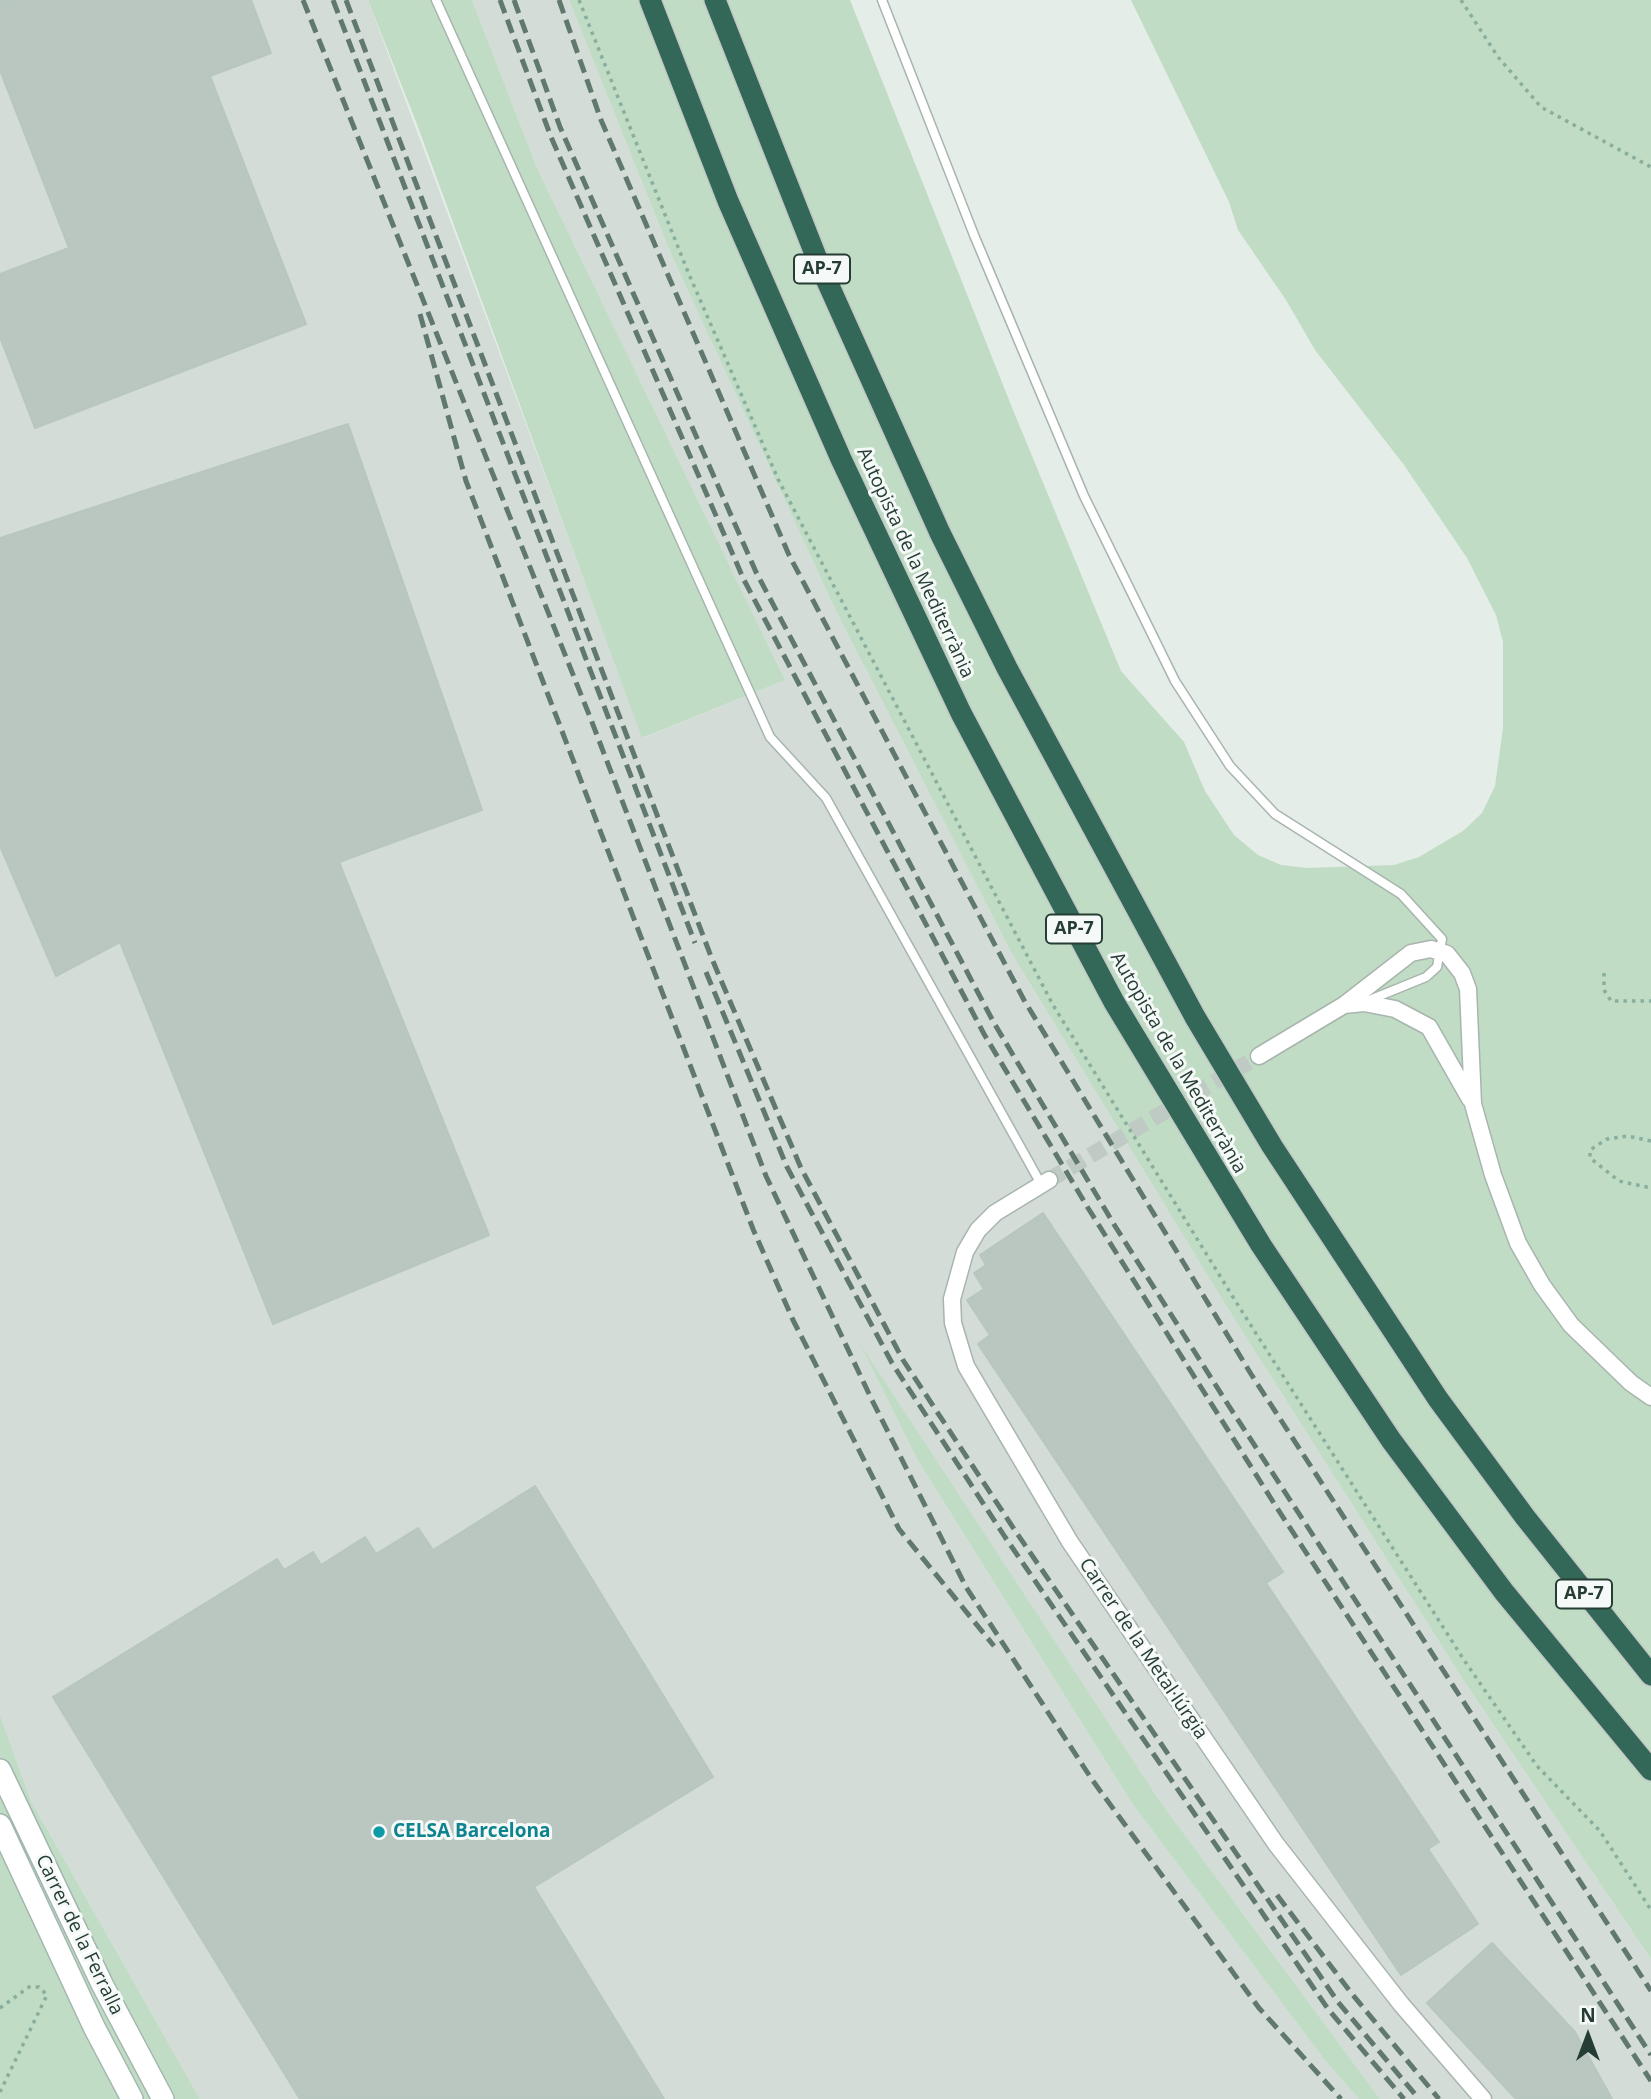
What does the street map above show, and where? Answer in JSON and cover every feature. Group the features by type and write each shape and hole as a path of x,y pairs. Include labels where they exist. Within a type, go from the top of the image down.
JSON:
{"highway":[{"name":"Autopista de la Mediterrània","path":"650,0 733,214 846,472 961,713 1114,1002 1254,1234 1391,1440 1512,1602 1651,1770"},
{"name":"Autopista de la Mediterrània","path":"715,0 817,259 934,521 1007,668 1195,1017 1302,1193 1438,1398 1541,1537 1651,1675"}],"street":[{"path":"1259,1056 1344,1004 1411,953 1421,949 1447,954 1456,964 1468,989 1473,1104 1493,1175 1518,1243 1542,1285 1571,1325 1631,1383 1651,1397"},
{"path":"1344,1004 1364,1003 1395,1009 1429,1027 1473,1104"},
{"name":"Carrer de la Metal·lúrgia","path":"1045,1182 995,1213 978,1230 965,1252 953,1299 953,1323 966,1366 1070,1542 1276,1844 1401,2004 1483,2099"},
{"name":"Carrer de la Ferralla","path":"0,1770 102,1984 163,2099"},
{"name":"Carrer de la Ferralla","path":"0,1825 94,2027 132,2099"}],"lane":[{"path":"436,0 769,737 826,798 1045,1182"},
{"path":"882,0 984,260 1078,484 1124,583 1175,681 1230,766 1275,814 1401,894 1442,939 1437,967 1426,977 1364,1003"}],"path":[{"path":"579,0 688,272 778,479 1053,1005 1236,1302 1464,1660 1537,1766 1600,1831 1651,1910"},
{"path":"1461,0 1498,57 1541,107 1651,167"},
{"path":"1604,972 1604,990 1611,1001 1651,1001"},
{"path":"1651,1141 1627,1136 1607,1139 1590,1150 1590,1158 1619,1181 1651,1188"},
{"path":"0,2092 47,1995 39,1987 29,1987 1,2006"}],"shaded area":[{"name":"CELSA Barcelona","path":"0,0 368,0 643,738 785,680 537,168 472,0 569,0 671,254 836,611 1012,954 1225,1304 1466,1684 1651,1959 1651,2099 1380,2099 1159,1800 864,1352 917,1459 1131,1802 1324,2059 1359,2099 200,2099 31,1801 0,1715"}],"green space":[{"path":"368,0 472,0 537,168 785,680 642,738 418,127"},
{"path":"569,0 850,0 1013,410 1121,671 1184,742 1205,791 1234,835 1258,855 1281,865 1307,868 1394,865 1419,857 1463,831 1482,813 1495,786 1503,728 1503,642 1496,615 1467,558 1404,465 1315,350 1286,300 1238,230 1229,202 1131,0 1651,0 1651,1959 1466,1684 1225,1304 1012,954 836,611 671,254"},
{"path":"860,1344 1159,1800 1380,2099 1359,2099 1324,2059 1131,1802 917,1459"},
{"path":"0,1715 31,1801 200,2099 0,2099"}],"building":[{"path":"0,0 251,0 271,53 210,76 306,324 35,428 0,337 0,274 69,248 0,70"},
{"path":"348,424 482,810 339,862 489,1235 273,1324 120,942 56,976 0,846 0,538"},
{"path":"1043,1213 1283,1572 1266,1583 1439,1842 1428,1849 1478,1924 1401,1975 978,1344 990,1335 967,1300 984,1289 974,1273 986,1265 980,1255"},
{"name":"CELSA Barcelona","path":"535,1486 713,1777 534,1887 664,2099 300,2099 53,1697 277,1559 284,1570 313,1552 321,1565 365,1537 376,1554 418,1528 433,1550"},
{"path":"1492,1943 1575,2032 1612,2099 1516,2099 1427,2003"}],"tunnel":[{"path":"1049,1180 1259,1056"}],"railway":[{"path":"303,0 590,717 766,1176 871,1398 966,1587 1093,1781 1259,2008 1341,2099"},
{"path":"333,0 695,943"},
{"path":"346,0 712,959 801,1168 903,1360 1016,1532 1338,2002 1419,2099"},
{"path":"500,0 551,137 744,580 984,1034 1088,1208 1277,1508 1651,2081"},
{"path":"514,0 560,127 756,572 994,1023 1115,1226 1227,1403 1651,2055"},
{"path":"559,0 601,120 789,555 1024,1000 1251,1374 1651,1991"},
{"path":"420,314 466,481 753,1229 793,1320 899,1529 994,1646"},
{"path":"706,972 787,1167 892,1363 1005,1537 1328,2009 1404,2099"},
{"path":"1277,1895 1352,1994 1439,2099"}],"place":[{"name":"CELSA Barcelona","path":"379,1832"}]}
